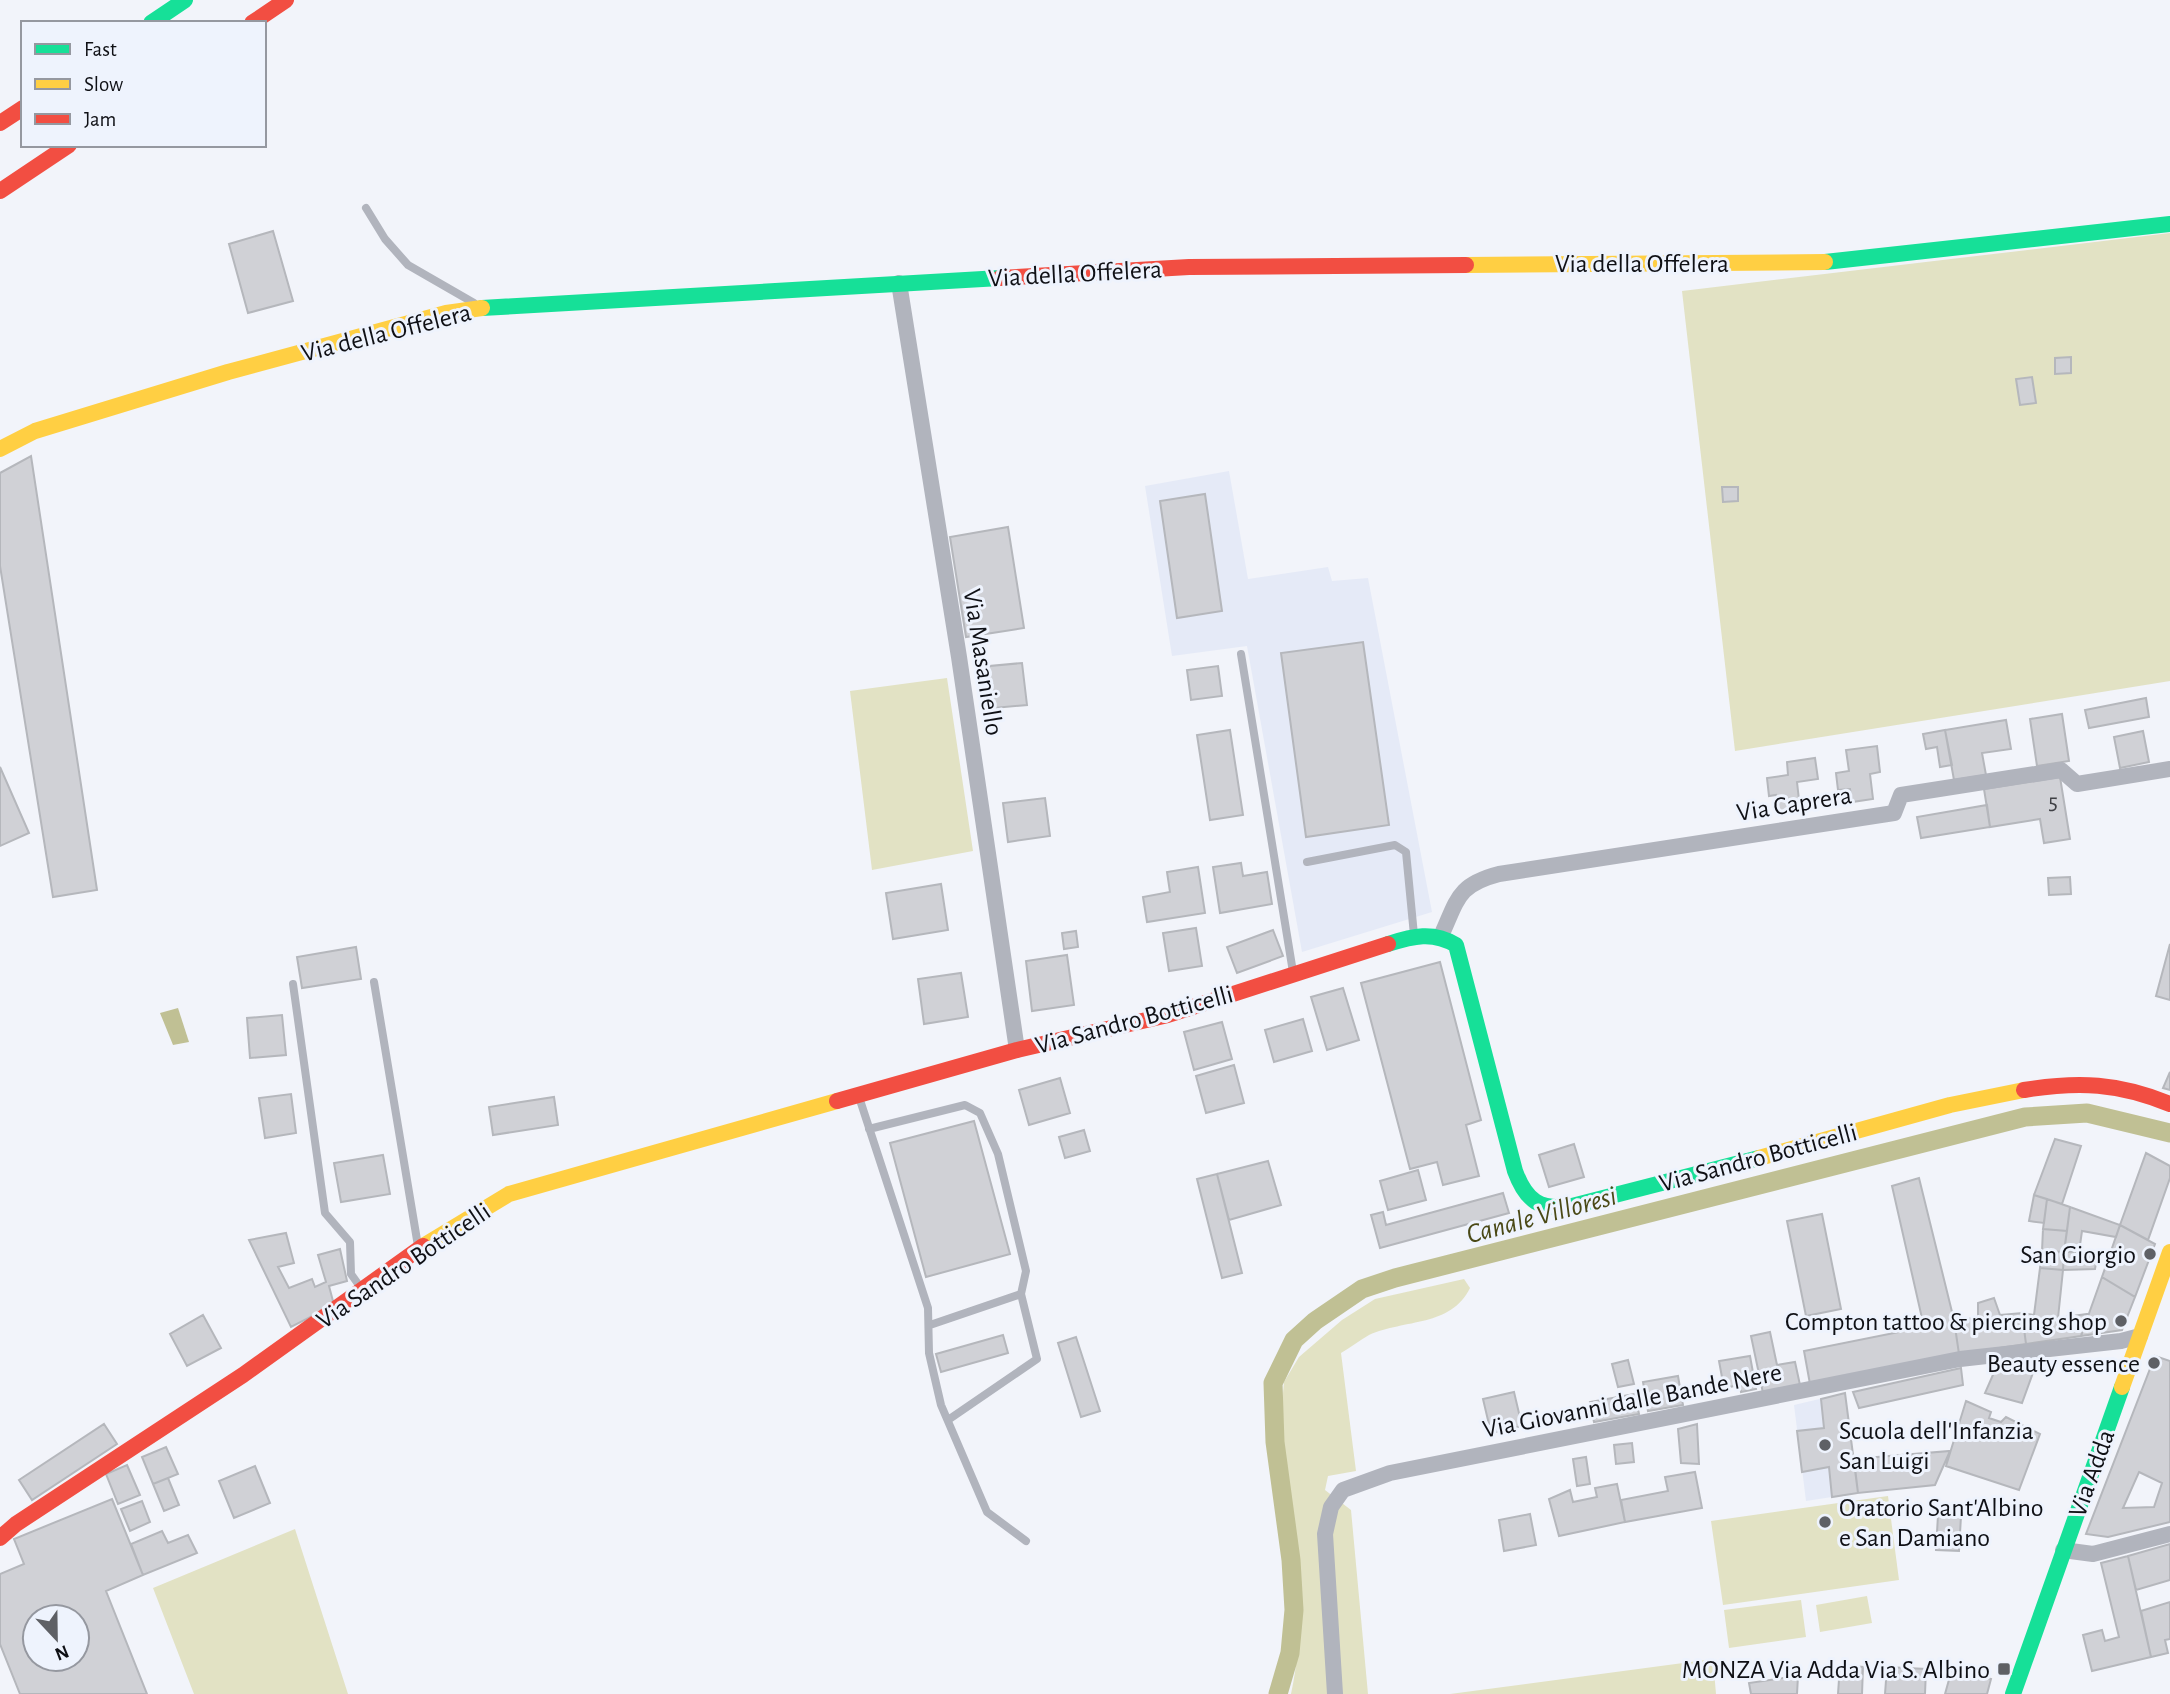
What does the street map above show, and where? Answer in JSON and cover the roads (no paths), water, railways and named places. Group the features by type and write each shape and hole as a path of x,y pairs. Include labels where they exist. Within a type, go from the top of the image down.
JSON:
{"main road":[{"path":"153,21 185,0"},
{"path":"255,21 286,0"},
{"path":"0,123 21,109"},
{"path":"0,191 65,147"},
{"name":"Via della Offelera","path":"0,449 34,431 228,373 446,313 482,308 1189,267 1821,262 2170,224"},
{"name":"Via Sandro Botticelli","path":"0,1538 16,1524 243,1376 418,1248 509,1194 1017,1049 1168,1015 1414,936 1441,936 1456,945 1516,1171 1522,1189 1534,1204 1557,1208 1927,1112 2036,1087 2092,1085 2157,1096 2170,1104"},
{"name":"Via Adda","path":"2013,1694 2170,1252"}],"street":[{"name":"Via Masaniello","path":"899,283 961,670 1017,1049"},
{"name":"Via Caprera","path":"1441,936 1459,898 1473,881 1499,874 1894,813 1901,794 2061,770 2077,785 2170,769"},
{"name":"Via Giovanni dalle Bande Nere","path":"1335,1694 1325,1534 1331,1507 1343,1490 1360,1482 1390,1473 1960,1359 2121,1341 2140,1336"},
{"path":"2063,1550 2093,1554 2170,1534"}],"lane":[{"path":"366,208 385,239 408,265 482,308"},
{"path":"1241,654 1293,975"},
{"path":"1307,862 1395,845 1406,852 1414,936"},
{"path":"374,982 418,1248"},
{"path":"293,984 325,1213 350,1242 351,1274 363,1290"},
{"path":"858,1094 928,1308 929,1353 948,1420 987,1511 1026,1541"},
{"path":"869,1129 965,1105 980,1113 998,1154 1027,1271 1021,1294 1037,1359 948,1420"},
{"path":"930,1325 1021,1294"}],"waterway":[{"name":"Canale Villoresi","path":"1278,1694 1290,1653 1294,1610 1291,1560 1275,1442 1273,1383 1294,1340 1315,1321 1362,1289 1395,1278 2025,1117 2087,1113 2170,1133"}],"place":[{"name":"San Giorgio","path":"2150,1254"},
{"name":"Compton tattoo & piercing shop","path":"2121,1321"},
{"name":"Beauty essence","path":"2154,1363"},
{"name":"Scuola dell'Infanzia San Luigi","path":"1825,1445"},
{"name":"Oratorio Sant'Albino e San Damiano","path":"1825,1522"},
{"name":"MONZA Via Adda Via S. Albino","path":"2004,1669"}]}
